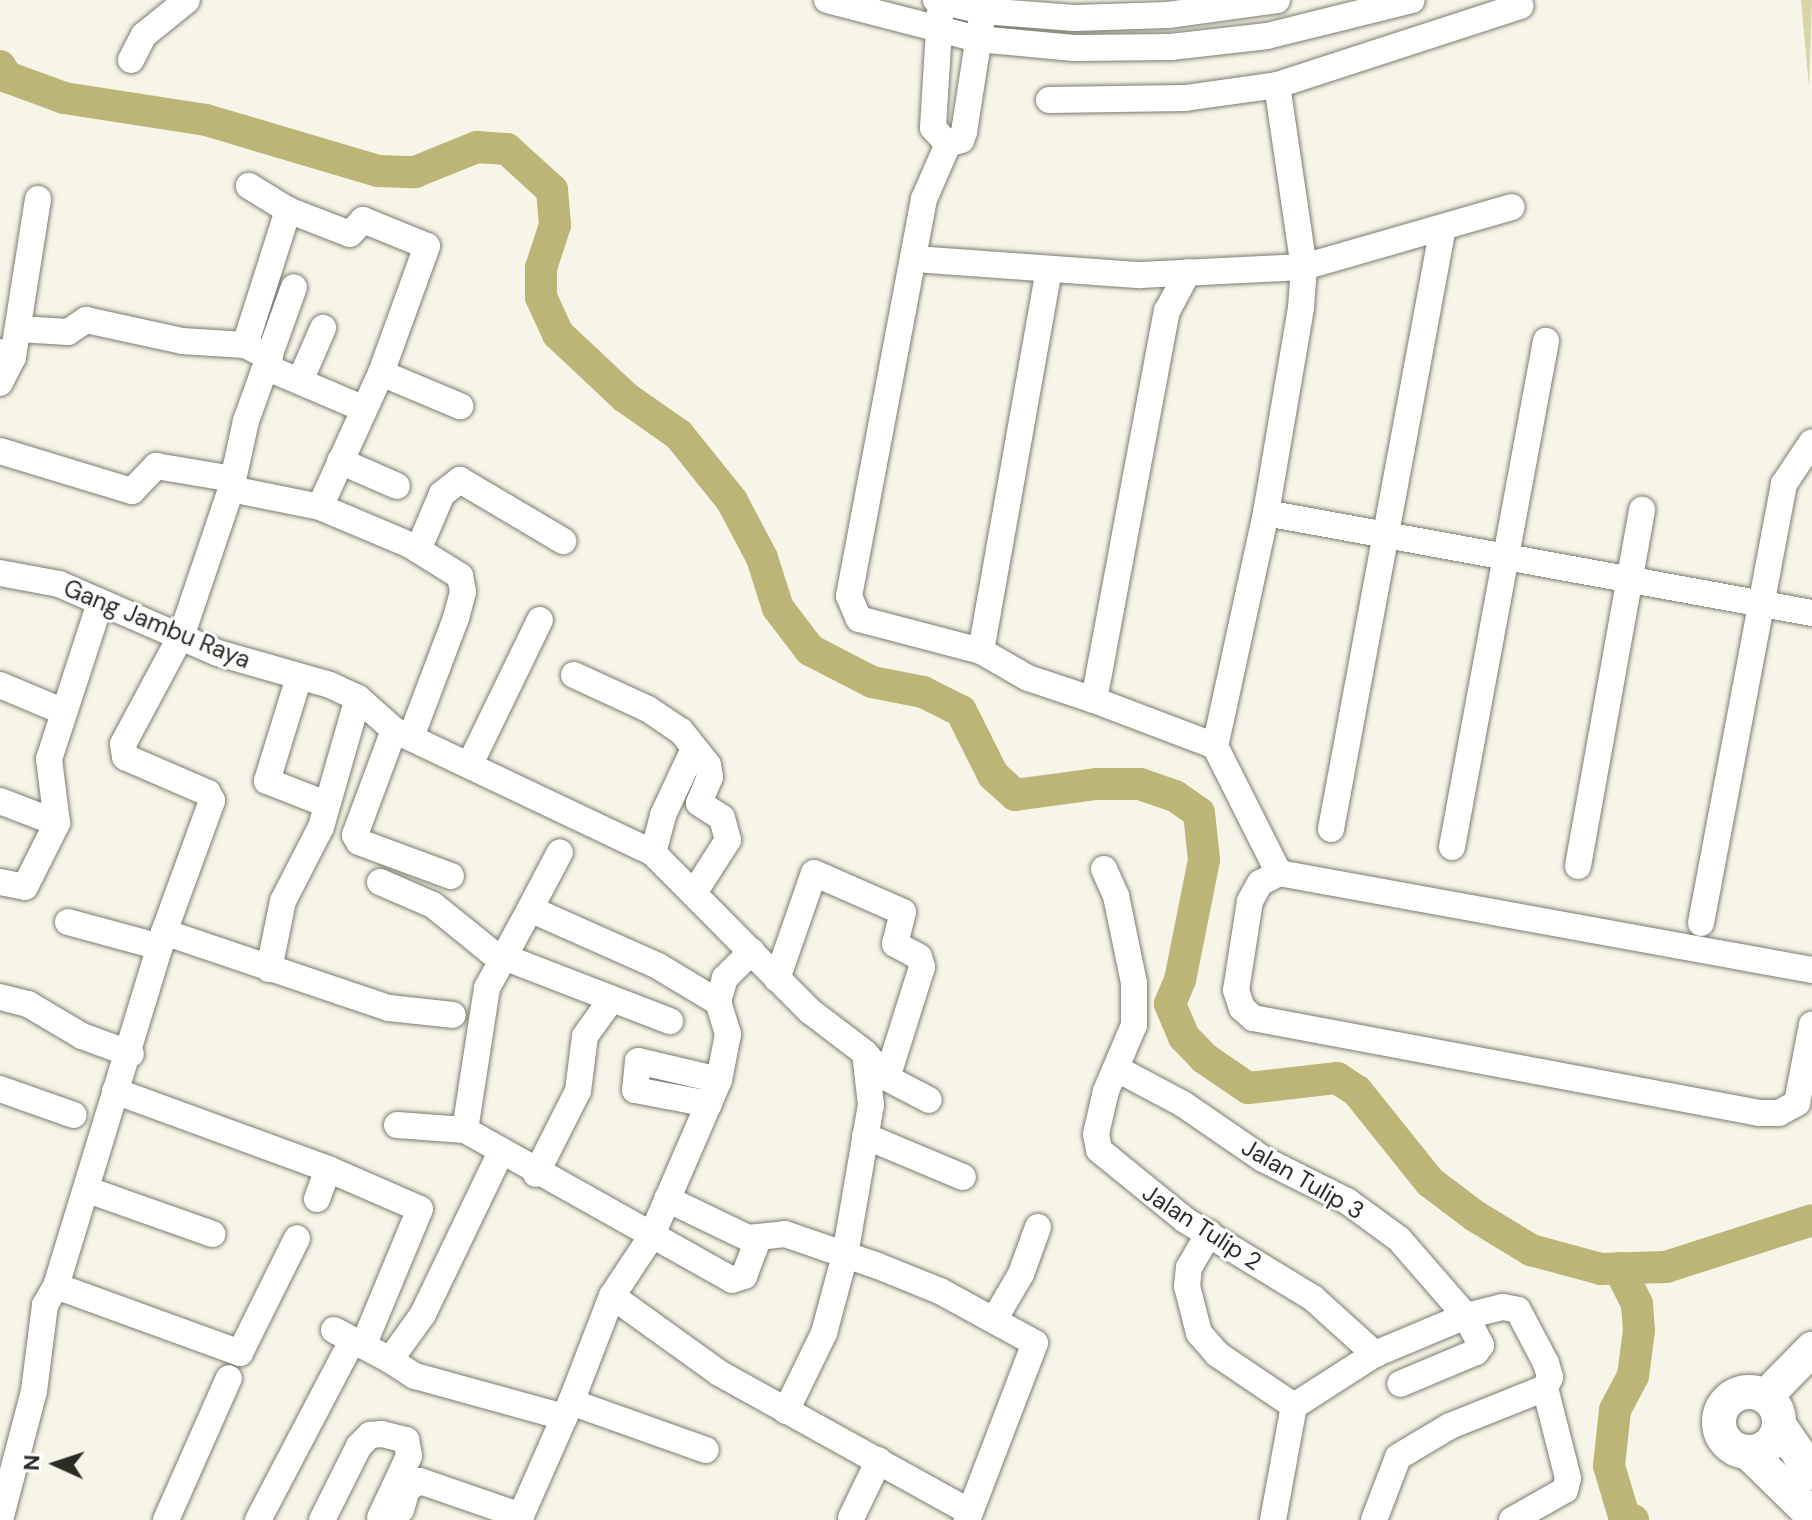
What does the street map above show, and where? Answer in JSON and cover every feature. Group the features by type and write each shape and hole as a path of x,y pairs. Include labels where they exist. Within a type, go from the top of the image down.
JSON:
{"main road":[{"path":"1748,1452 1769,1445 1775,1412 1812,1349"},
{"path":"1775,1412 1812,1381"},
{"path":"1812,1473 1775,1412 1741,1392 1721,1408 1721,1434 1732,1447 1748,1452 1812,1515"}],"street":[{"path":"131,60 144,35 187,0"},
{"path":"827,0 936,31 978,39 1074,48 1171,47 1267,36 1412,0"},
{"path":"948,144 933,128 939,1 982,11 1075,18 1168,15 1277,0"},
{"path":"1049,100 1185,98 1277,85 1520,6"},
{"path":"982,11 964,132 961,140 948,144 929,179 849,596 859,619 873,626 981,651 1028,678 1215,746"},
{"path":"1277,85 1304,267 1266,513 1215,746 1279,873"},
{"path":"249,186 288,210 350,234 363,220 427,246 381,373 320,507"},
{"path":"0,383 6,354 19,329 38,199"},
{"path":"915,259 1049,270 1188,272 1304,267 1512,207"},
{"path":"245,345 288,210"},
{"path":"1331,829 1443,227"},
{"path":"981,651 1049,270"},
{"path":"1094,700 1167,311 1188,272"},
{"path":"0,1520 34,1391 40,1323 56,1286 88,1190 115,1091 131,1054 162,940 212,801 208,793 125,757 123,744 182,634 232,484 246,421 294,287"},
{"path":"19,329 68,332 84,319 182,341 245,345 300,381 364,409"},
{"path":"300,381 323,328"},
{"path":"1452,847 1546,341"},
{"path":"381,373 460,406"},
{"path":"1701,923 1784,484 1812,442"},
{"path":"0,451 132,491 156,466 320,507 418,550 460,576 463,592 355,835 359,842 451,876"},
{"path":"340,461 397,486"},
{"path":"418,550 442,494 460,480 563,541"},
{"path":"1578,866 1642,510"},
{"path":"1266,513 1812,613"},
{"name":"Gang Jambu Raya","path":"0,573 59,584 99,606 182,634 218,653 358,698 402,734 653,853 777,979 865,1053 887,1078"},
{"path":"0,882 25,887 57,823 49,759 62,711 99,606"},
{"path":"470,764 540,620"},
{"path":"574,675 648,709 681,731 710,772 699,803 722,818 728,831 694,893"},
{"path":"299,677 267,781 326,804"},
{"path":"0,685 62,711"},
{"path":"269,969 283,901 321,827 358,698"},
{"path":"653,853 663,815 693,751"},
{"path":"0,801 57,823"},
{"path":"465,1130 477,1029 503,955 560,852"},
{"path":"1104,869 1116,896 1134,983 1134,1025 1119,1070"},
{"path":"777,979 814,873 903,912 895,944 919,957 922,967 887,1078 929,1100"},
{"path":"1812,970 1279,873 1260,883 1250,901 1236,990 1242,1008 1253,1018 1759,1113 1779,1113 1797,1103 1812,1024"},
{"path":"380,882 433,905 491,952 670,1021"},
{"path":"530,909 658,966 718,1002"},
{"path":"68,922 162,940 269,969 389,1008 453,1015"},
{"path":"389,1519 407,1489 420,1481 520,1518 612,1296 651,1237 714,1092 728,1034 718,1002 725,978 752,951"},
{"path":"0,997 28,1004 82,1036 131,1054"},
{"path":"536,1174 578,1091 585,1036 611,1000"},
{"path":"786,1411 824,1333 845,1255 871,1105 865,1053"},
{"name":"Jalan Tulip 2","path":"1119,1070 1106,1091 1096,1134 1099,1150 1129,1180 1313,1298 1375,1354"},
{"name":"Jalan Tulip 3","path":"1119,1070 1183,1104 1263,1159 1347,1201 1399,1239 1466,1316"},
{"path":"0,1089 74,1115"},
{"path":"115,1091 328,1169 420,1209 349,1339 258,1520"},
{"path":"397,1125 465,1130 536,1174 736,1280 744,1276 758,1239"},
{"path":"865,1136 963,1177"},
{"path":"390,1360 423,1314 500,1154"},
{"path":"317,1199 328,1169"},
{"path":"88,1190 212,1234"},
{"path":"612,1296 709,1366 879,1460 969,1516 1035,1343 940,1291 785,1234 758,1239 731,1232 667,1199"},
{"path":"994,1320 1021,1274 1038,1227"},
{"path":"1209,1233 1189,1267 1187,1286 1199,1333 1217,1354 1294,1406"},
{"path":"56,1286 240,1353 297,1238"},
{"path":"1273,1520 1294,1406 1375,1354 1466,1316 1503,1307 1518,1310 1546,1363 1550,1377 1545,1388 1568,1478 1565,1490 1512,1520"},
{"path":"1400,1384 1476,1352 1480,1333 1466,1316"},
{"path":"349,1339 415,1376 567,1410 706,1450"},
{"path":"166,1520 229,1378"},
{"path":"1374,1520 1389,1471 1398,1457 1450,1426 1545,1388"},
{"path":"322,1520 359,1446 370,1435 382,1434 406,1440 409,1456 389,1519"},
{"path":"851,1518 879,1460"}],"shaded area":[{"path":"1801,0 1812,0 1809,87"}],"waterway":[{"path":"0,66 7,77 64,98 206,120 378,171 415,172 477,147 507,149 552,190 555,225 541,268 541,297 558,334 625,397 679,435 732,501 762,558 778,608 810,650 872,682 923,692 961,711 993,775 1015,795 1096,784 1140,784 1175,796 1199,813 1204,860 1180,980 1170,1004 1184,1037 1204,1058 1248,1088 1337,1078 1357,1091 1430,1182 1475,1216 1531,1250 1601,1269 1666,1267 1812,1220"},
{"path":"1619,1268 1637,1304 1639,1330 1633,1376 1615,1410 1609,1466 1624,1516 1633,1520"}]}
